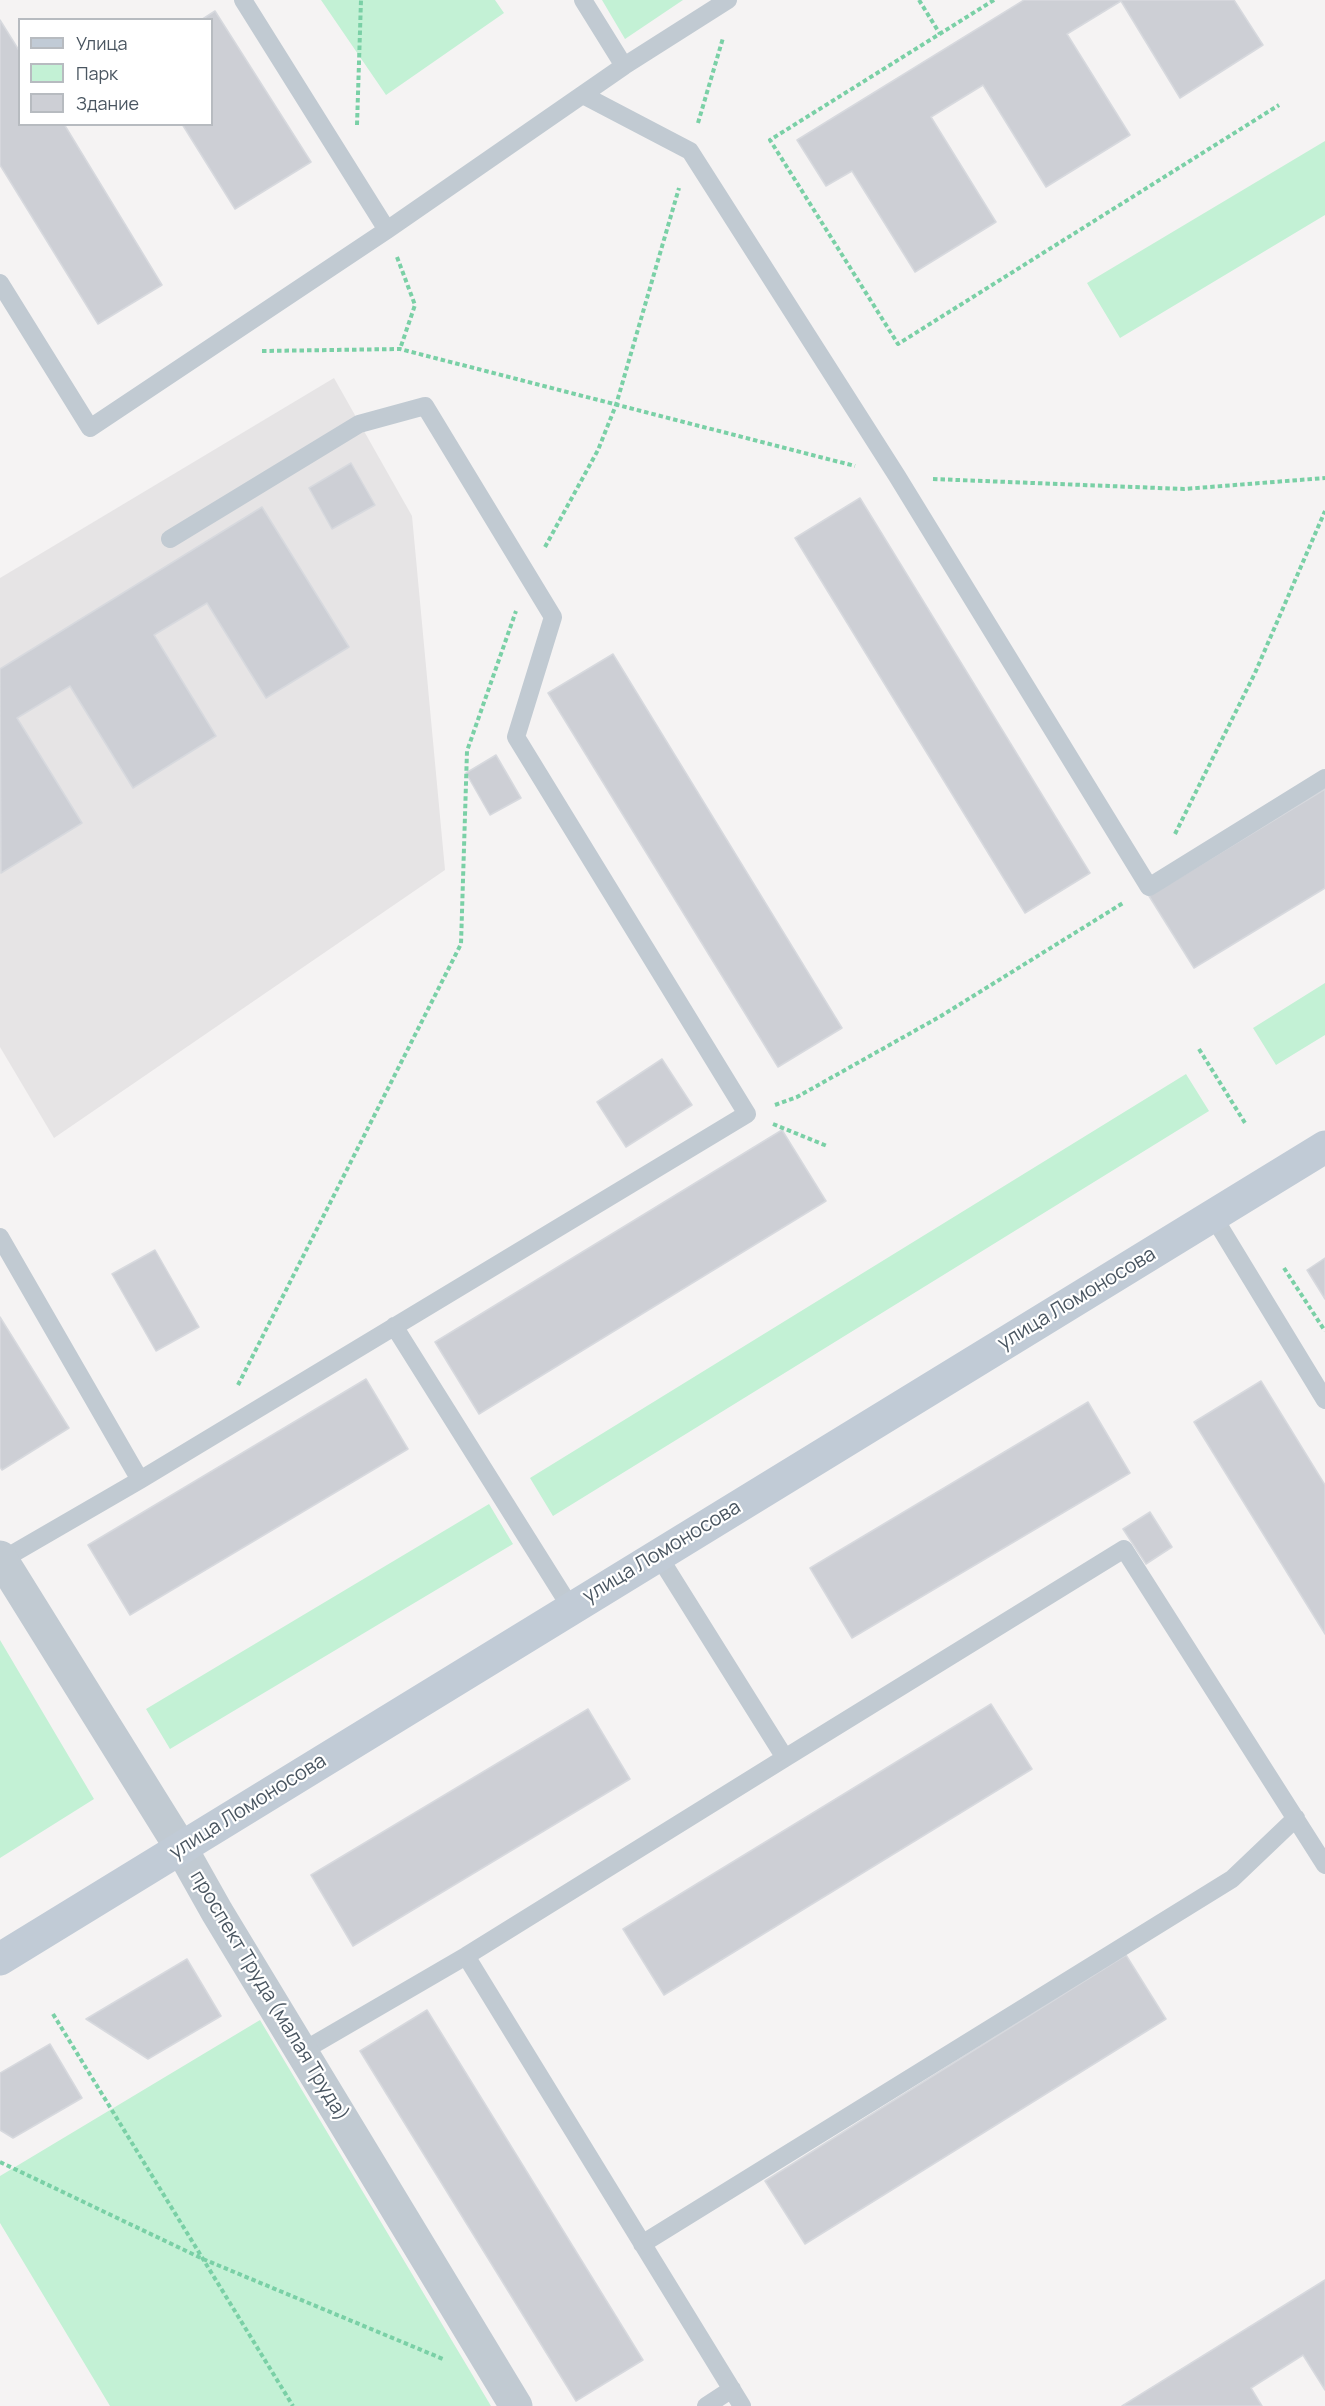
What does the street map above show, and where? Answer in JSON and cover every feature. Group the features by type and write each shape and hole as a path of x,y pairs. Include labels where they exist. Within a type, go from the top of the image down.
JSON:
{"main road":[{"name":"улица Ломоносова","path":"0,1959 1325,1147"}],"street":[{"name":"проспект Труда (малая Труда)","path":"1,1559 181,1848 301,2052 516,2406"}],"lane":[{"path":"243,0 387,230"},
{"path":"583,0 624,66"},
{"path":"0,283 90,428 387,230 624,66 728,0"},
{"path":"583,95 690,151 891,466 1149,887 1325,778"},
{"path":"1,1559 140,1480 747,1114 516,737 553,617 425,406 359,424 170,539"},
{"path":"1213,1216 1325,1400"},
{"path":"0,1237 140,1480"},
{"path":"394,1326 571,1608"},
{"path":"301,2052 466,1956 1124,1549 1325,1865"},
{"path":"658,1555 785,1758"},
{"path":"642,2244 1232,1879 1296,1818"},
{"path":"466,1956 742,2406"},
{"path":"706,2406 732,2389"}],"path":[{"path":"355,179 360,0"},
{"path":"919,0 940,34"},
{"path":"994,0 770,140 898,344 1279,105"},
{"path":"207,351 400,350 415,305 387,230"},
{"path":"747,1114 797,1097 942,1016 1149,887 1255,673 1325,511"},
{"path":"1199,1049 1245,1123"},
{"path":"747,1114 827,1146"},
{"path":"1284,1268 1325,1331"},
{"path":"54,2014 292,2406"},
{"path":"0,2162 203,2259 445,2360"}],"shaded area":[{"path":"334,378 412,516 445,870 54,1138 0,1047 0,578"}],"green space":[{"path":"321,0 495,0 504,13 386,95"},
{"path":"602,0 683,0 625,39"},
{"path":"1325,141 1325,215 1120,338 1087,283"},
{"path":"1325,983 1325,1035 1276,1065 1253,1028"},
{"path":"1186,1074 1209,1111 553,1516 530,1478"},
{"path":"489,1504 513,1544 170,1749 146,1709"},
{"path":"0,1640 94,1799 0,1858"},
{"path":"260,2020 491,2406 110,2406 0,2223 0,2176"}],"building":[{"path":"1024,0 1234,0 1263,45 1180,98 1121,1 1067,34 1130,135 1046,187 983,85 931,117 996,222 915,272 852,171 826,186 797,140"},
{"path":"215,11 311,162 235,209 183,126 213,126 213,18 204,18"},
{"path":"0,20 18,49 18,126 65,126 162,285 98,324 0,165"},
{"path":"351,463 375,505 332,529 309,488"},
{"path":"860,498 1090,873 1025,913 795,538"},
{"path":"262,507 349,647 266,698 207,603 154,635 216,736 133,788 70,686 17,718 82,823 1,873 0,669"},
{"path":"613,654 842,1028 778,1067 548,693"},
{"path":"496,755 521,798 490,815 466,773"},
{"path":"1325,789 1325,888 1194,968 1149,896"},
{"path":"662,1059 692,1105 626,1147 597,1102"},
{"path":"782,1130 826,1201 479,1414 435,1342"},
{"path":"155,1250 199,1327 156,1351 112,1274"},
{"path":"1325,1258 1325,1299 1307,1270"},
{"path":"0,1317 69,1428 2,1470 0,1467"},
{"path":"366,1379 408,1449 130,1615 88,1545"},
{"path":"1261,1381 1325,1485 1325,1634 1194,1422"},
{"path":"1088,1402 1130,1473 852,1638 810,1568"},
{"path":"1150,1512 1172,1547 1146,1564 1123,1529"},
{"path":"991,1704 1032,1769 664,1995 623,1929"},
{"path":"588,1709 630,1779 353,1946 311,1875"},
{"path":"1126,1955 1166,2019 805,2244 765,2181"},
{"path":"187,1959 221,2016 148,2059 86,2019"},
{"path":"427,2010 643,2360 576,2401 360,2051"},
{"path":"50,2044 82,2098 13,2138 0,2130 0,2073"},
{"path":"1325,2280 1325,2390 1303,2355 1251,2388 1262,2406 1122,2406"}]}
